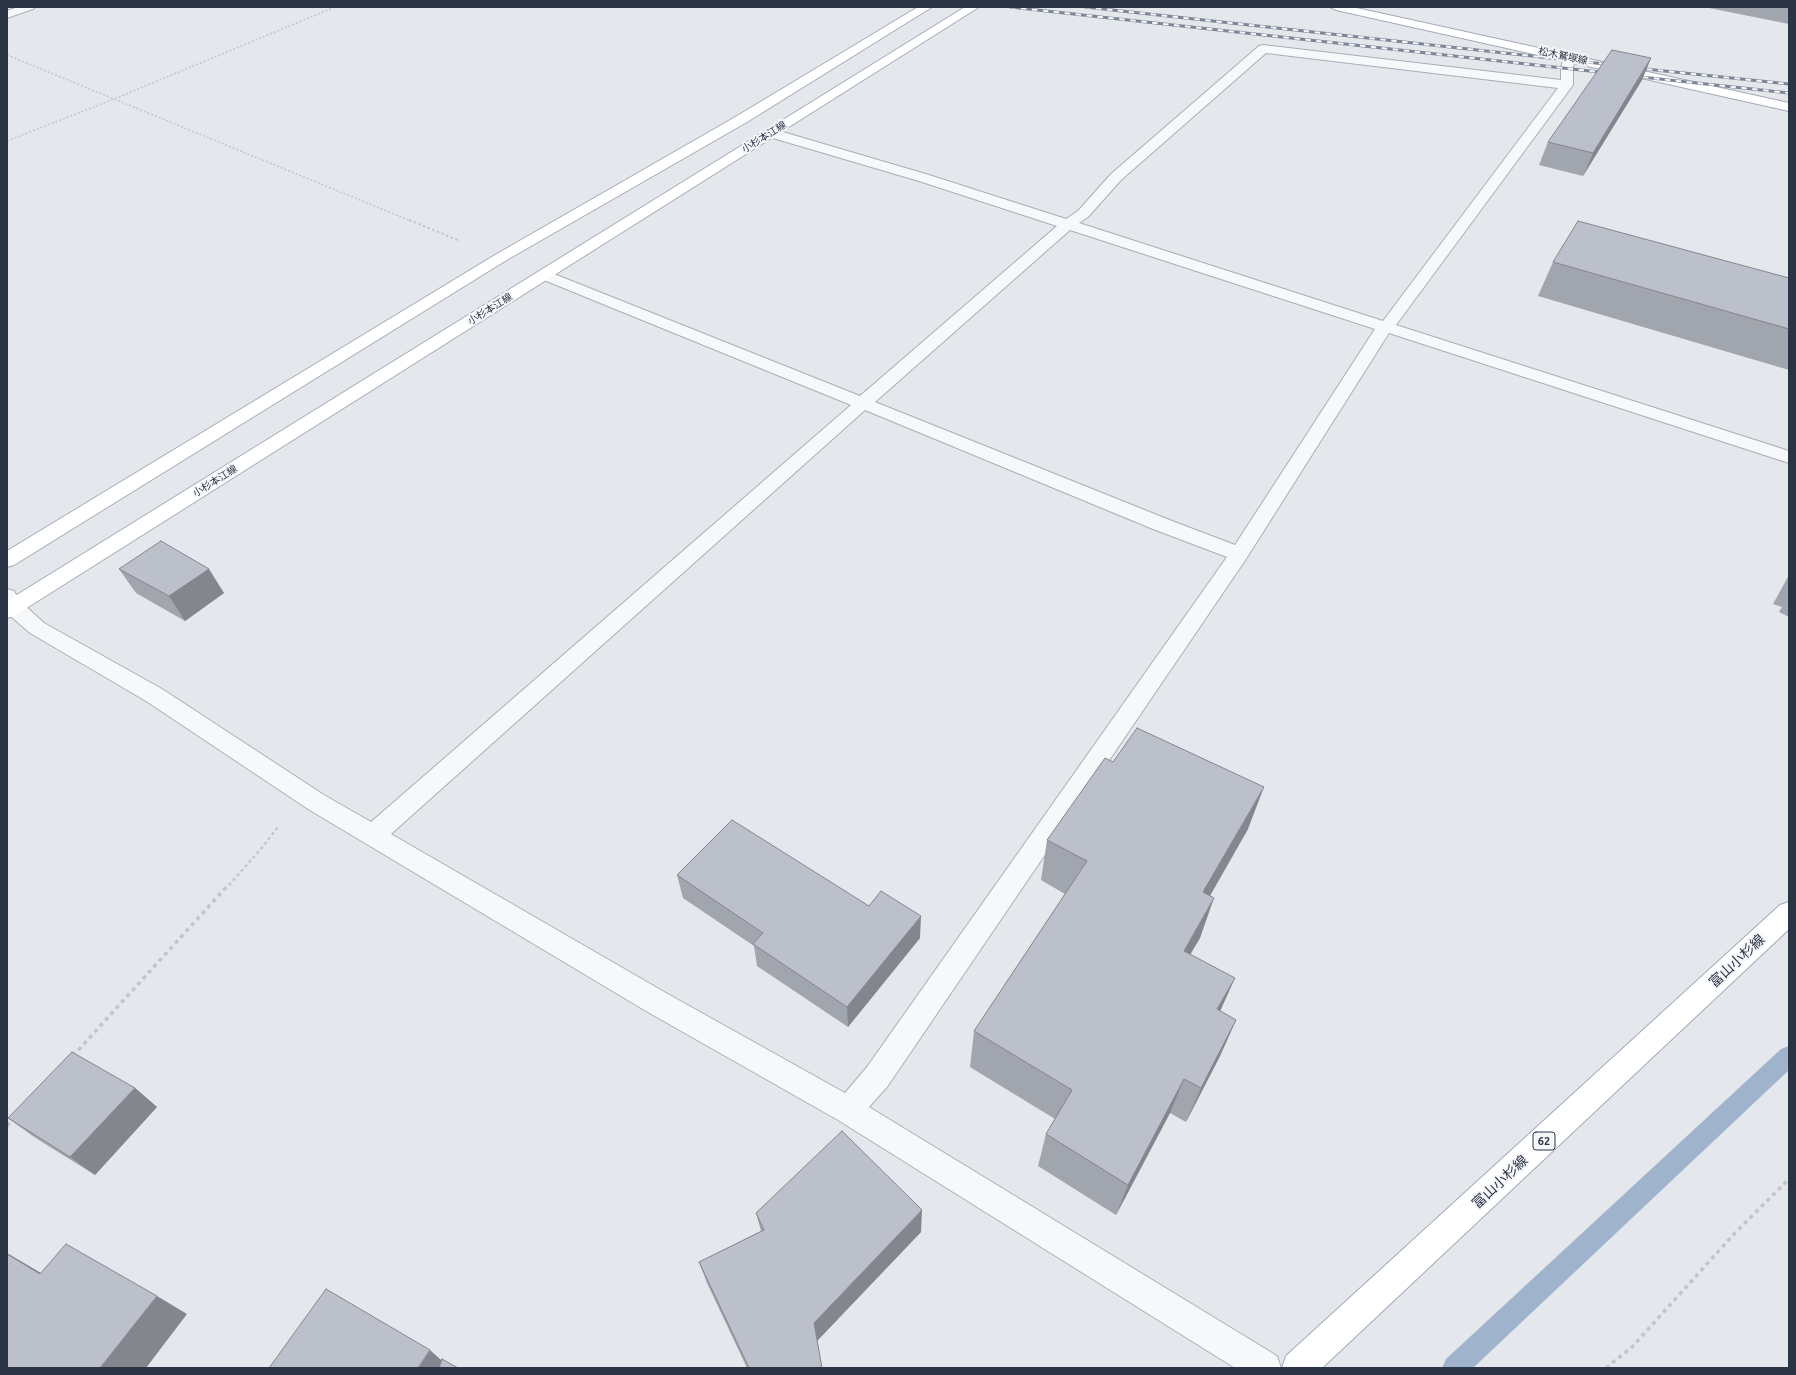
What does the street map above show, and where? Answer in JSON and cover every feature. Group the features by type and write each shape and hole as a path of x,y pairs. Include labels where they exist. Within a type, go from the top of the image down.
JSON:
{"main road":[{"path":"7,560 500,258 742,120 926,7"},
{"name":"小杉本江線","path":"9,605 544,276 973,7"},
{"name":"松木鷲塚線","path":"1336,7 1789,107"},
{"name":"富山小杉線","path":"1298,1368 1789,914"}],"street":[{"path":"7,15 29,7"},
{"path":"373,835 863,403 1068,224 1082,214 1116,177 1262,49 1567,85"},
{"path":"848,1110 877,1077 1239,554 1315,437 1384,326 1387,326 1567,85 1567,67 1570,58"},
{"path":"771,133 916,176 1068,224 1789,457"},
{"path":"544,276 863,403 1160,524 1239,554"},
{"path":"9,605 37,628 154,695 305,794 656,1002 848,1110 1265,1368"}],"path":[{"path":"7,141 114,99 335,7"},
{"path":"7,55 500,258"},
{"path":"67,1062 260,850 305,794"},
{"path":"7,1126 18,1114"},
{"path":"1606,1368 1632,1347 1735,1233 1789,1179"}],"building":[{"path":"1612,50 1651,58 1593,153 1548,142"},
{"path":"1578,221 1789,278 1789,329 1553,262"},
{"path":"161,541 209,569 169,596 119,569"},
{"path":"1137,728 1264,787 1203,892 1214,898 1184,951 1235,978 1217,1009 1236,1020 1201,1088 1184,1079 1128,1185 1046,1134 1072,1090 974,1031 1087,861 1047,840 1105,758 1113,762"},
{"path":"732,820 869,906 881,891 921,916 847,1007 753,944 763,933 677,875"},
{"path":"72,1052 135,1088 70,1157 8,1118"},
{"path":"842,1131 922,1210 814,1323 822,1368 749,1368 699,1262 764,1230 756,1213"},
{"path":"66,1244 157,1296 100,1368 7,1368 7,1254 40,1274"},
{"path":"326,1289 430,1350 418,1368 269,1368"},
{"path":"442,1359 458,1368 439,1368"}],"waterway":[{"path":"1455,1368 1789,1056"}],"railway":[{"path":"1010,7 1608,73"},
{"path":"1085,7 1614,65"},
{"path":"1636,68 1789,84"},
{"path":"1632,76 1789,93"}]}
